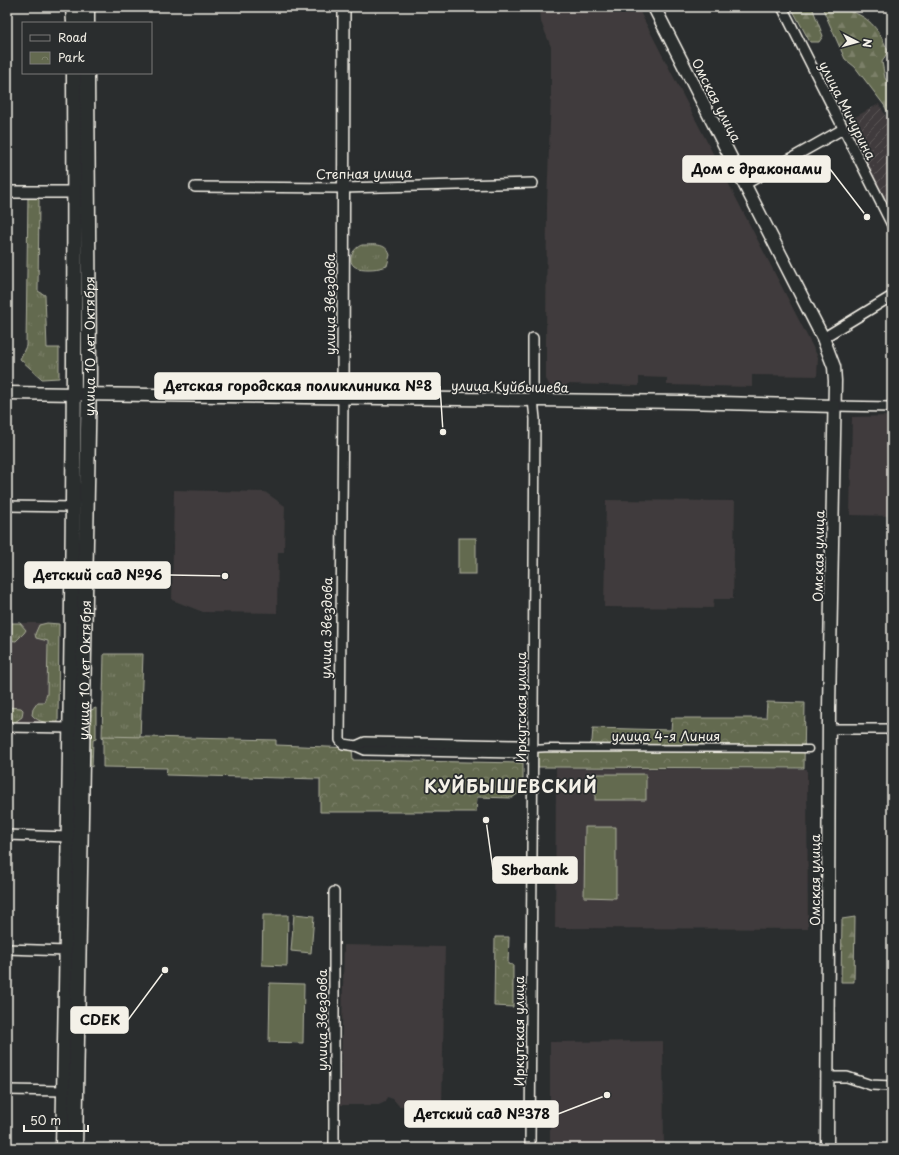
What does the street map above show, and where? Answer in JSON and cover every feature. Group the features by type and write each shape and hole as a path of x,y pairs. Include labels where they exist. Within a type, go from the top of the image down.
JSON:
{"main road":[{"path":"73,7 74,22"},
{"path":"87,7 87,22"},
{"name":"Омская улица","path":"654,7 823,338 834,367 835,406 829,729 827,1148"},
{"name":"улица 10 лет Октября","path":"63,1148 74,507 82,394 75,192 74,74"},
{"name":"улица 10 лет Октября","path":"75,1148 82,394 88,74"},
{"name":"улица Куйбышева","path":"7,393 533,400 835,406"}],"street":[{"name":"улица Звездова","path":"343,744 340,740 340,732 344,7"},
{"name":"улица Мичурина","path":"782,7 892,225"},
{"path":"744,185 843,129"},
{"name":"Степная улица","path":"195,187 344,188 533,183"},
{"path":"7,192 75,192"},
{"path":"823,338 892,296"},
{"name":"Иркутская улица","path":"530,1148 528,749 535,419 533,400 533,338"},
{"name":"улица Куйбышева","path":"835,406 892,407"},
{"path":"7,506 74,507"},
{"path":"7,726 70,728"},
{"path":"829,729 892,729"},
{"name":"улица 4-я Линия","path":"343,744 356,746 365,750 517,753 528,749 809,749"},
{"path":"7,835 69,837"},
{"name":"улица Звездова","path":"334,892 334,1148"},
{"path":"7,949 67,951"},
{"path":"828,1077 847,1077 871,1085 892,1086"},
{"path":"7,1090 64,1091"}],"shaded area":[{"path":"540,8 638,8 818,357 817,376 752,375 752,387 667,385 667,378 639,377 639,386 567,384 567,387 550,386 546,379 547,203 551,95 551,47 541,22"},
{"path":"879,104 892,127 892,214 844,123"},
{"path":"892,416 892,516 850,515 852,417"},
{"path":"174,490 265,492 285,506 284,552 278,552 277,613 203,612 172,600"},
{"path":"606,500 735,501 733,599 714,599 713,608 604,607"},
{"path":"9,623 47,623 47,694 44,723 7,722 7,625"},
{"path":"556,768 807,769 808,929 555,928"},
{"path":"344,945 445,947 442,1107 399,1106 393,1099 387,1097 385,1102 379,1105 340,1105"},
{"path":"663,1041 664,1148 550,1148 550,1042"}],"green space":[{"path":"791,7 812,7 823,36 819,42 810,42"},
{"path":"822,7 848,7 849,11 869,21 882,38 888,51 882,62 885,78 892,90 892,120 884,105 855,67 845,59"},
{"path":"28,194 34,195 39,200 38,291 45,295 47,348 59,348 59,378 42,379 20,359 26,346"},
{"path":"362,245 379,245 385,248 390,255 387,266 369,269 354,266 351,256 355,249"},
{"path":"458,538 476,538 476,574 458,574"},
{"path":"9,623 20,623 26,630 16,641 7,640 7,625"},
{"path":"47,623 59,624 58,723 47,723 35,718 32,715 33,709 38,702 44,702 47,694 48,641 36,638 35,634 39,625"},
{"path":"104,654 143,654 140,739 102,738"},
{"path":"767,702 805,703 804,768 537,767 537,746 588,745 592,741 593,728 671,730 672,718 766,718"},
{"path":"7,707 21,708 23,710 22,717 15,722 7,722"},
{"path":"96,708 96,739 93,740 92,767 88,764 89,711"},
{"path":"103,736 276,740 276,745 352,748 353,760 523,763 523,790 512,798 477,797 476,812 320,812 320,779 166,775 167,768 103,767"},
{"path":"595,774 646,774 646,800 595,800"},
{"path":"585,827 616,827 616,898 584,897"},
{"path":"294,914 314,916 311,953 291,951"},
{"path":"263,915 288,915 287,966 262,965"},
{"path":"855,917 854,982 841,982 842,919"},
{"path":"495,937 509,937 508,964 513,965 513,1007 494,1006"},
{"path":"270,983 304,984 303,1043 269,1042"}],"place":[{"name":"Дом с драконами","path":"867,217"},
{"name":"Детская городская поликлиника №8","path":"443,432"},
{"name":"Детский сад №96","path":"225,576"},
{"name":"Sberbank","path":"486,820"},
{"name":"CDEK","path":"165,970"},
{"name":"Детский сад №378","path":"607,1095"}],"district":[{"name":"КУЙБЫШЕВСКИЙ","path":"511,786"}]}
